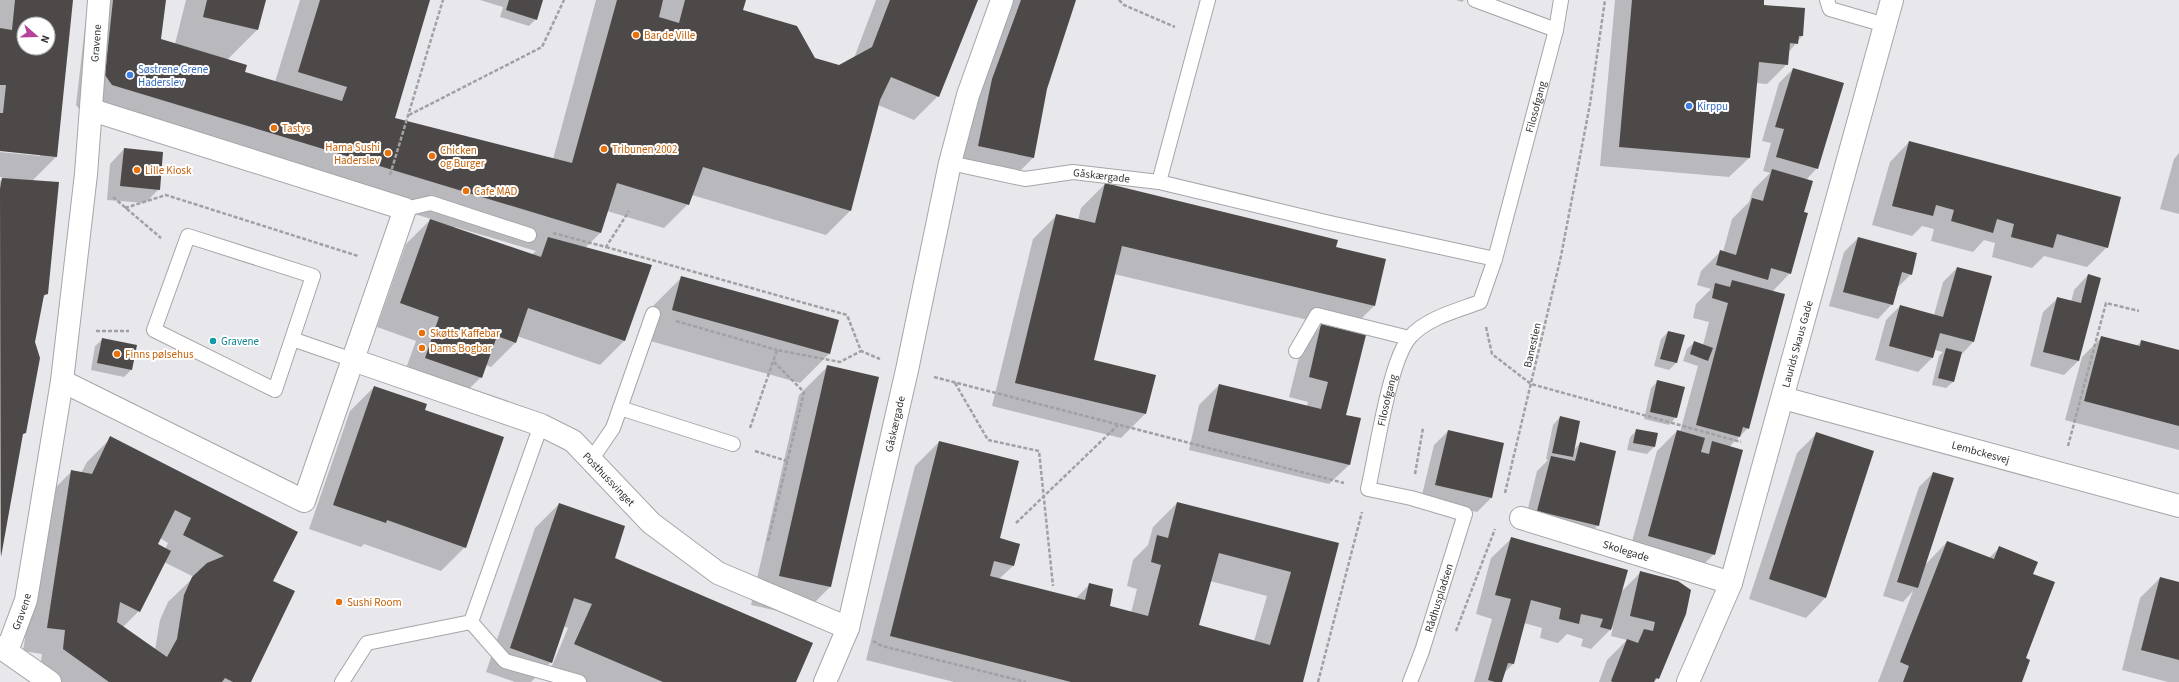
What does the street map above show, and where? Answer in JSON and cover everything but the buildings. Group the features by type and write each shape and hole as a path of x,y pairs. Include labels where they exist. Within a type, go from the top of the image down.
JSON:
{"street":[{"name":"Gravene","path":"3,649 26,600 62,381 69,332 86,174 92,110 99,0"},
{"name":"Gåskærgade","path":"825,682 848,628 907,370 950,162 968,95 1002,0"},
{"name":"Laurids Skaus Gade","path":"1688,682 1731,583 1892,0"},
{"path":"62,381 304,501 406,208 92,110"},
{"name":"Posthussvinget","path":"353,360 541,425 573,441 651,523 718,573 848,628"},
{"name":"Lembckesvej","path":"1783,398 2179,506"},
{"name":"Skolegade","path":"1521,518 1731,583"},
{"path":"3,649 50,682"}],"lane":[{"path":"1208,0 1159,182 1330,224 1495,259"},
{"path":"1475,0 1556,30"},
{"name":"Filosofgang","path":"1368,489 1394,370 1409,338 1429,321 1480,302 1495,259 1556,30 1561,0"},
{"path":"1826,0 1830,9 1885,25"},
{"name":"Gåskærgade","path":"950,162 1025,179 1073,172 1159,182"},
{"path":"406,208 431,203 529,235"},
{"path":"188,236 313,276 275,390 154,330 181,256 188,236"},
{"path":"591,460 613,428 653,314"},
{"path":"1296,351 1317,315 1409,338"},
{"path":"292,339 353,360"},
{"path":"620,408 738,446"},
{"path":"471,622 541,425"},
{"path":"1368,489 1412,498"},
{"name":"Rådhuspladsen","path":"1410,682 1422,651 1465,514 1412,498"},
{"path":"342,682 368,643 471,622"},
{"path":"471,622 505,660 579,682"}],"path":[{"path":"408,115 542,48 564,0"},
{"path":"1119,0 1124,5 1198,37"},
{"name":"Banestien","path":"1504,497 1561,256 1590,104 1605,0"},
{"path":"86,174 181,256"},
{"path":"125,208 166,195 362,258"},
{"path":"606,247 629,211"},
{"path":"529,235 546,232 606,247 847,315 861,351 907,370 1368,489 1318,682"},
{"path":"1480,302 1492,354 1531,384 1767,449"},
{"path":"2061,474 2106,302 2139,311"},
{"path":"653,314 777,350 840,362 861,351"},
{"path":"69,332 154,330"},
{"path":"777,350 738,446 787,461"},
{"path":"768,541 804,392 773,361"},
{"path":"954,383 988,440 1039,451 1053,586"},
{"path":"1016,523 1118,425"},
{"path":"1412,498 1423,428"},
{"path":"1455,633 1496,526"},
{"path":"848,628 882,646 1026,682"}],"place":[{"name":"Bar de Ville","path":"636,35"},
{"name":"Søstrene Grene Haderslev","path":"130,75"},
{"name":"Kirppu","path":"1689,106"},
{"name":"Tastys","path":"274,128"},
{"name":"Tribunen 2002","path":"604,149"},
{"name":"Hama Sushi Haderslev","path":"388,153"},
{"name":"Chicken og Burger","path":"432,156"},
{"name":"Lille Kiosk","path":"137,170"},
{"name":"Cafe MAD","path":"466,191"},
{"name":"Skøtts Kaffebar","path":"422,333"},
{"name":"Gravene","path":"213,341"},
{"name":"Dams Bogbar","path":"422,348"},
{"name":"Finns pølsehus","path":"117,354"},
{"name":"Sushi Room","path":"339,602"}]}
